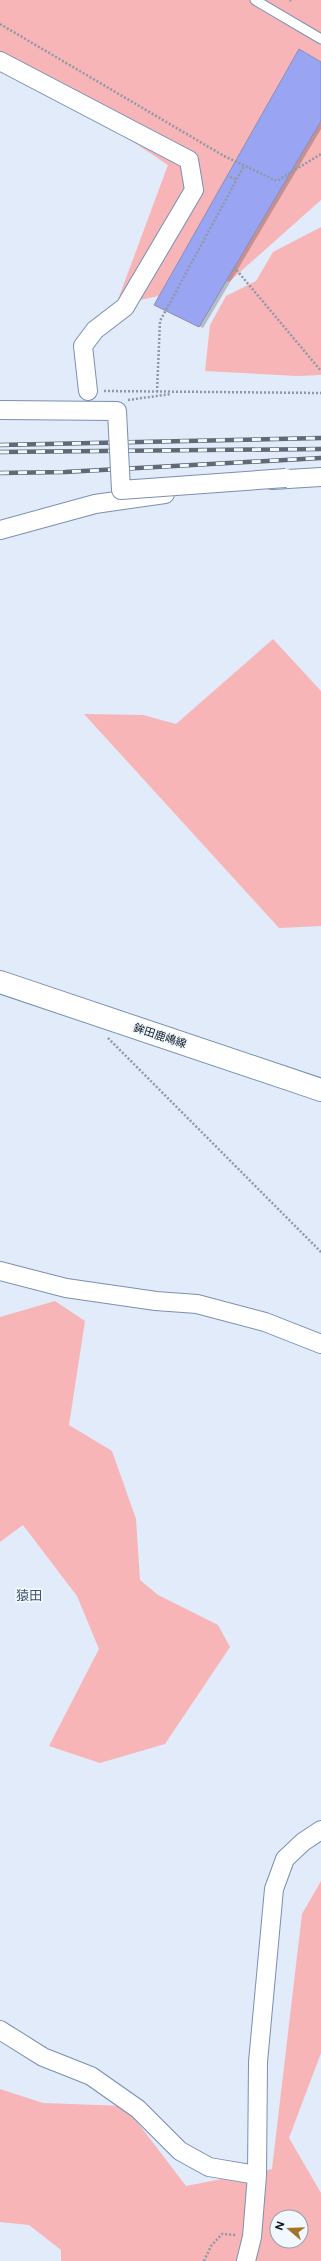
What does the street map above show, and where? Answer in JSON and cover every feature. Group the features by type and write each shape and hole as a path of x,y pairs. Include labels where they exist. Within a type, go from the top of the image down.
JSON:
{"main road":[{"name":"鉾田鹿嶋線","path":"0,982 321,1090"}],"street":[{"path":"0,61 189,160 194,190 125,307 95,330 83,346 88,391"},
{"path":"0,410 117,411 121,490 286,478 321,477"},
{"path":"0,530 95,504 286,478"},
{"path":"0,1272 66,1288 156,1302 197,1304 265,1322 321,1344"},
{"path":"246,2261 252,2237 257,2175 258,2062 274,1889 284,1859 303,1842 321,1830"},
{"path":"0,2030 44,2057 91,2076 138,2109 180,2151 209,2168 257,2175"}],"lane":[{"path":"255,0 321,39"}],"path":[{"path":"0,24 224,156 277,181 321,154"},
{"path":"157,392 160,321 244,166"},
{"path":"230,177 237,180"},
{"path":"234,267 321,371"},
{"path":"88,391 177,393 321,393"},
{"path":"117,411 119,402 177,393"},
{"path":"100,1016 108,1038 321,1252"},
{"path":"204,2261 211,2246 222,2234 252,2237"}],"shaded area":[{"path":"0,0 321,0 321,200 230,281 116,305 168,165 0,53"},
{"path":"321,227 321,375 298,376 205,371 210,325 226,296 256,281 273,252"},
{"path":"273,639 321,691 321,926 279,928 84,714 143,715 176,724"},
{"path":"55,1301 85,1321 69,1425 112,1451 136,1519 140,1580 158,1595 218,1625 230,1647 165,1744 100,1763 49,1746 99,1649 77,1596 23,1525 0,1542 0,1317"},
{"path":"321,1881 321,2053 289,2138 321,2193 321,2261 61,2261 61,2250 29,2225 0,2222 0,2089 43,2103 125,2106 186,2186 272,2169 302,1914"}],"building":[{"path":"299,49 321,62 321,121 199,327 154,305"}],"railway":[{"path":"0,445 321,438"},
{"path":"0,452 321,449"},
{"path":"0,473 65,472 321,458"}],"district":[{"name":"猿田","path":"29,1595"}]}
